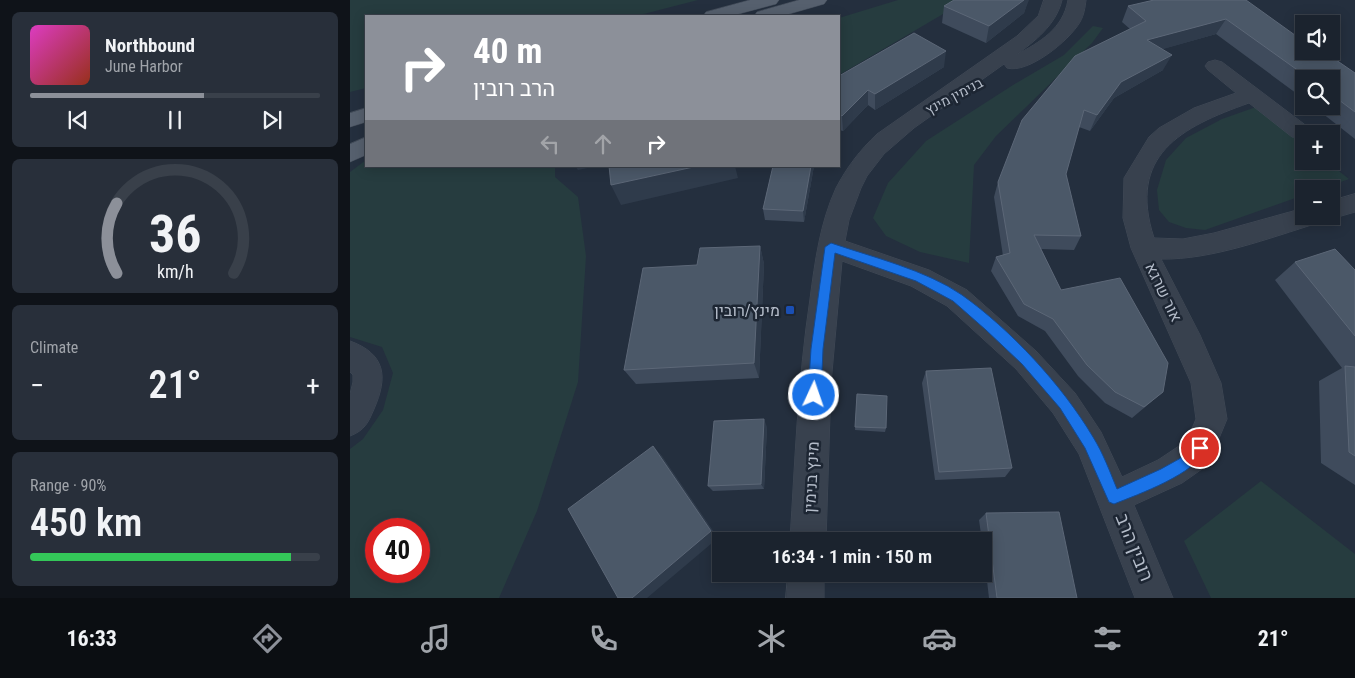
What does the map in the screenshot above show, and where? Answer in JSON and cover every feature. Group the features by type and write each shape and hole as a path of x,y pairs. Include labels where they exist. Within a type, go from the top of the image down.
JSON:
{"main road":[{"path":"716,15 770,0"},
{"path":"766,15 818,0"},
{"path":"350,120 365,115"},
{"path":"350,139 365,134"},
{"path":"350,154 365,146"}],"street":[{"name":"בנימין מינץ","path":"918,116 1024,40 1042,24 1052,7 1053,0"},
{"name":"בנימין מינץ","path":"918,116 1042,50 1065,30 1076,12 1077,0"},
{"path":"1215,66 1295,128"},
{"name":"אור שרגא","path":"1114,497 1166,474 1183,464 1200,448 1210,427 1210,402 1202,370 1138,234 1133,208 1137,178 1145,158 1158,141 1178,127 1209,111 1251,95"},
{"name":"מינץ בנימין","path":"808,532 817,349 831,247 841,207 850,184 867,158 881,144 918,116"},
{"path":"1340,207 1355,203"},
{"path":"1144,248 1183,249 1214,243 1295,220"},
{"name":"רובין הרב","path":"831,247 920,278 957,298 991,326 1026,360 1064,403 1090,443 1114,497 1154,598"},
{"path":"350,354 362,362 369,374 368,390 350,421"},
{"path":"805,598 806,582"}],"green space":[{"path":"350,0 698,0 640,15 365,15 365,88 350,92"},
{"path":"898,0 967,0 840,74 840,18"},
{"path":"1093,26 1103,28 1092,43 996,136 974,165 969,263 920,252 886,236 873,218 888,183 926,141 1013,85 1064,55"},
{"path":"1256,107 1295,137 1295,170 1338,170 1349,179 1340,182 1340,180 1295,180 1295,198 1205,230 1186,228 1169,222 1159,210 1157,190 1166,160 1186,138 1222,119"},
{"path":"365,161 365,167 555,167 555,177 578,197 586,256 578,382 537,511 499,598 350,598 350,449 363,439 383,410 393,373 382,347 350,337 350,172"},
{"path":"1261,481 1355,554 1355,598 1211,598 1184,541"}],"building":[{"path":"954,0 1024,0 989,26 944,6"},
{"path":"1154,0 1246,0 1295,35 1295,60 1336,60 1355,73 1355,112 1340,101 1340,70 1297,70 1226,19 1147,40 1172,55 1121,82 1097,115 1084,110 1066,174 1081,236 1034,235 1061,290 1120,278 1168,363 1163,392 1144,407 1115,392 1087,365 1053,319 1024,304 996,257 1010,253 998,182 1022,120 1075,56 1146,21 1128,6"},
{"path":"914,33 946,51 875,94 868,90 842,116 840,115 840,75"},
{"path":"609,167 693,167 611,185"},
{"path":"773,167 811,167 803,211 763,209"},
{"path":"760,246 754,363 624,370 643,268 697,265 700,248"},
{"path":"1335,249 1355,270 1355,336 1295,262"},
{"path":"1345,366 1355,367 1355,456 1349,452"},
{"path":"991,368 1012,468 939,472 926,371"},
{"path":"857,394 887,396 886,428 855,427"},
{"path":"764,419 761,484 708,486 714,421"},
{"path":"653,446 711,531 632,598 618,598 568,509"},
{"path":"1059,512 1077,598 997,598 992,559 992,532 988,532 986,513"}],"place":[{"name":"מינץ/רובין","path":"790,310"}],"route":[{"path":"814,395 821,313 831,247 920,278 957,298 991,326 1026,360 1064,403 1090,443 1114,497 1166,474 1183,464 1200,448"}]}
